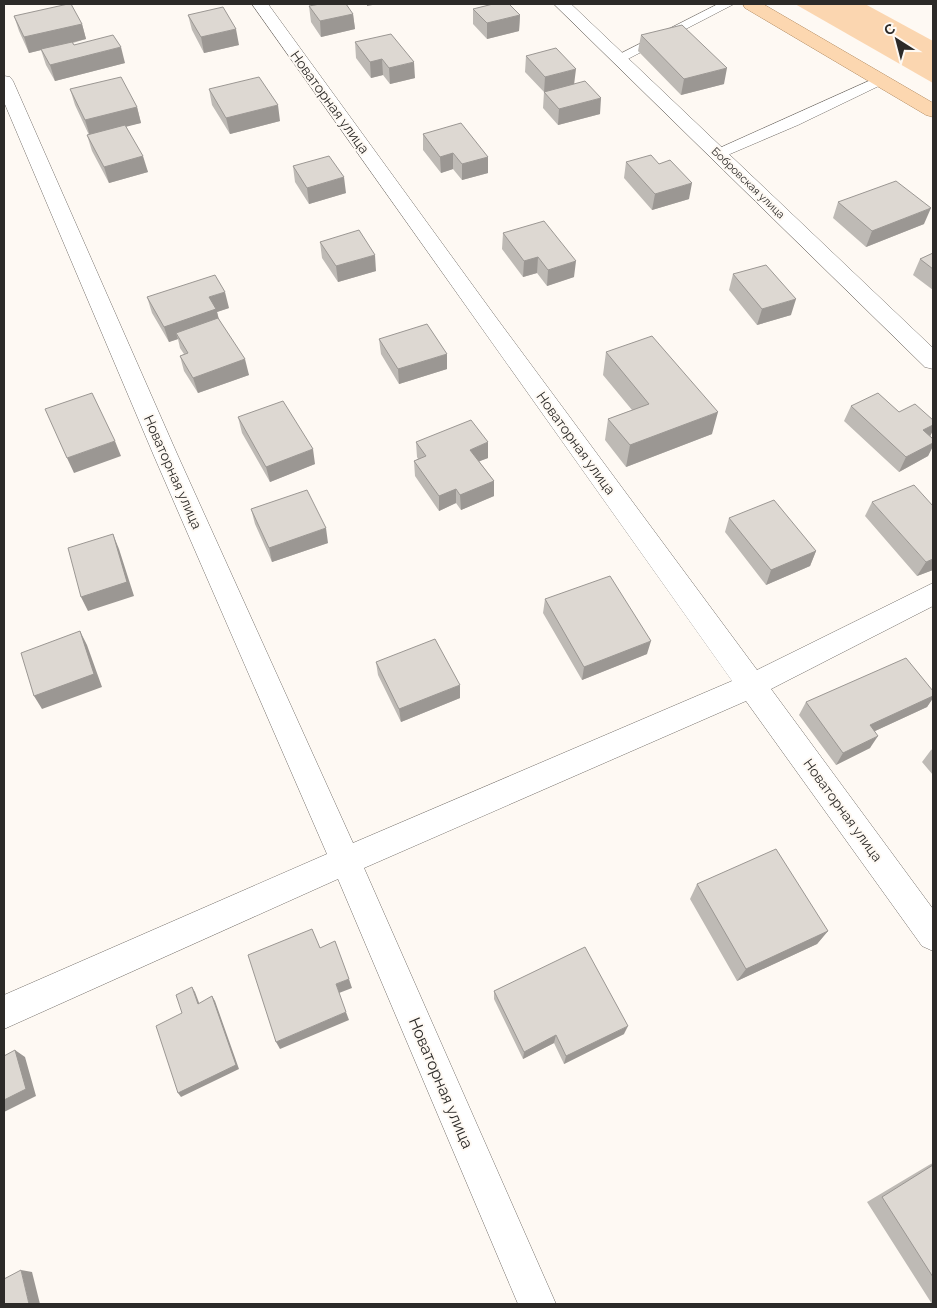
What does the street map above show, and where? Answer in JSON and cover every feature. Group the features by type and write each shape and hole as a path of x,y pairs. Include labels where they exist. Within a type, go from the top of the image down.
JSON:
{"main road":[{"path":"750,4 933,111"}],"street":[{"name":"Новаторная улица","path":"260,4 487,321 933,935"},
{"name":"Бобровская улица","path":"562,4 933,361"},
{"name":"Новаторная улица","path":"4,82 166,456 264,673 537,1304"},
{"path":"4,1012 345,861 753,686 933,594"}],"lane":[{"path":"619,58 728,4"},
{"path":"718,154 793,122 880,80"}],"shaded area":[{"path":"795,4 865,4 933,41 933,83"}],"building":[{"path":"71,4 82,24 24,37 14,16"},
{"path":"346,4 353,14 320,21 309,6"},
{"path":"493,4 509,4 520,15 487,23 473,9"},
{"path":"223,7 236,29 201,37 188,15"},
{"path":"682,25 727,68 684,79 641,35"},
{"path":"391,34 414,62 389,68 382,59 370,62 355,42"},
{"path":"113,35 121,47 50,65 41,49 72,42 74,45"},
{"path":"556,48 576,69 545,77 526,56"},
{"path":"121,77 137,107 85,120 70,89"},
{"path":"259,77 278,105 226,118 209,89"},
{"path":"585,81 601,98 559,109 544,92"},
{"path":"461,123 488,157 462,164 453,153 440,157 423,134"},
{"path":"125,125 143,156 104,167 87,135"},
{"path":"651,155 659,164 670,160 692,183 655,194 626,162"},
{"path":"329,156 344,177 307,188 293,166"},
{"path":"896,181 931,208 872,231 838,202"},
{"path":"544,221 576,261 548,270 538,257 524,261 503,233"},
{"path":"359,230 375,255 336,266 320,242"},
{"path":"933,253 933,269 920,259"},
{"path":"766,265 796,299 762,309 733,274"},
{"path":"215,275 225,292 209,297 216,309 164,327 147,297"},
{"path":"218,318 245,359 193,378 180,356 188,353 176,333"},
{"path":"427,324 447,354 398,369 379,339"},
{"path":"652,336 718,412 630,445 608,419 649,404 606,352"},
{"path":"92,393 115,441 67,458 45,409"},
{"path":"878,393 899,412 915,404 933,420 933,425 923,430 933,439 933,443 906,457 851,406"},
{"path":"283,401 313,449 266,467 238,417"},
{"path":"471,420 488,442 470,450 494,481 460,495 456,489 439,496 414,461 426,456 416,442"},
{"path":"914,485 933,506 933,559 926,562 872,502"},
{"path":"307,490 326,528 269,548 251,509"},
{"path":"774,500 816,551 771,570 729,518"},
{"path":"113,534 127,582 81,597 68,548"},
{"path":"610,576 651,641 584,667 545,599"},
{"path":"80,631 94,674 34,696 21,653"},
{"path":"435,639 460,685 399,709 376,662"},
{"path":"906,658 933,691 933,696 870,725 878,736 843,753 806,702"},
{"path":"776,849 828,931 746,969 697,884"},
{"path":"312,929 320,948 335,941 349,979 336,984 346,1012 276,1042 248,955"},
{"path":"585,947 628,1026 566,1056 556,1035 524,1052 494,991"},
{"path":"192,987 198,1004 212,996 236,1065 178,1093 156,1026 182,1013 176,995"},
{"path":"15,1050 26,1089 4,1100 4,1056"},
{"path":"933,1165 933,1277 882,1197"},
{"path":"21,1270 29,1304 4,1304 4,1279"}]}
